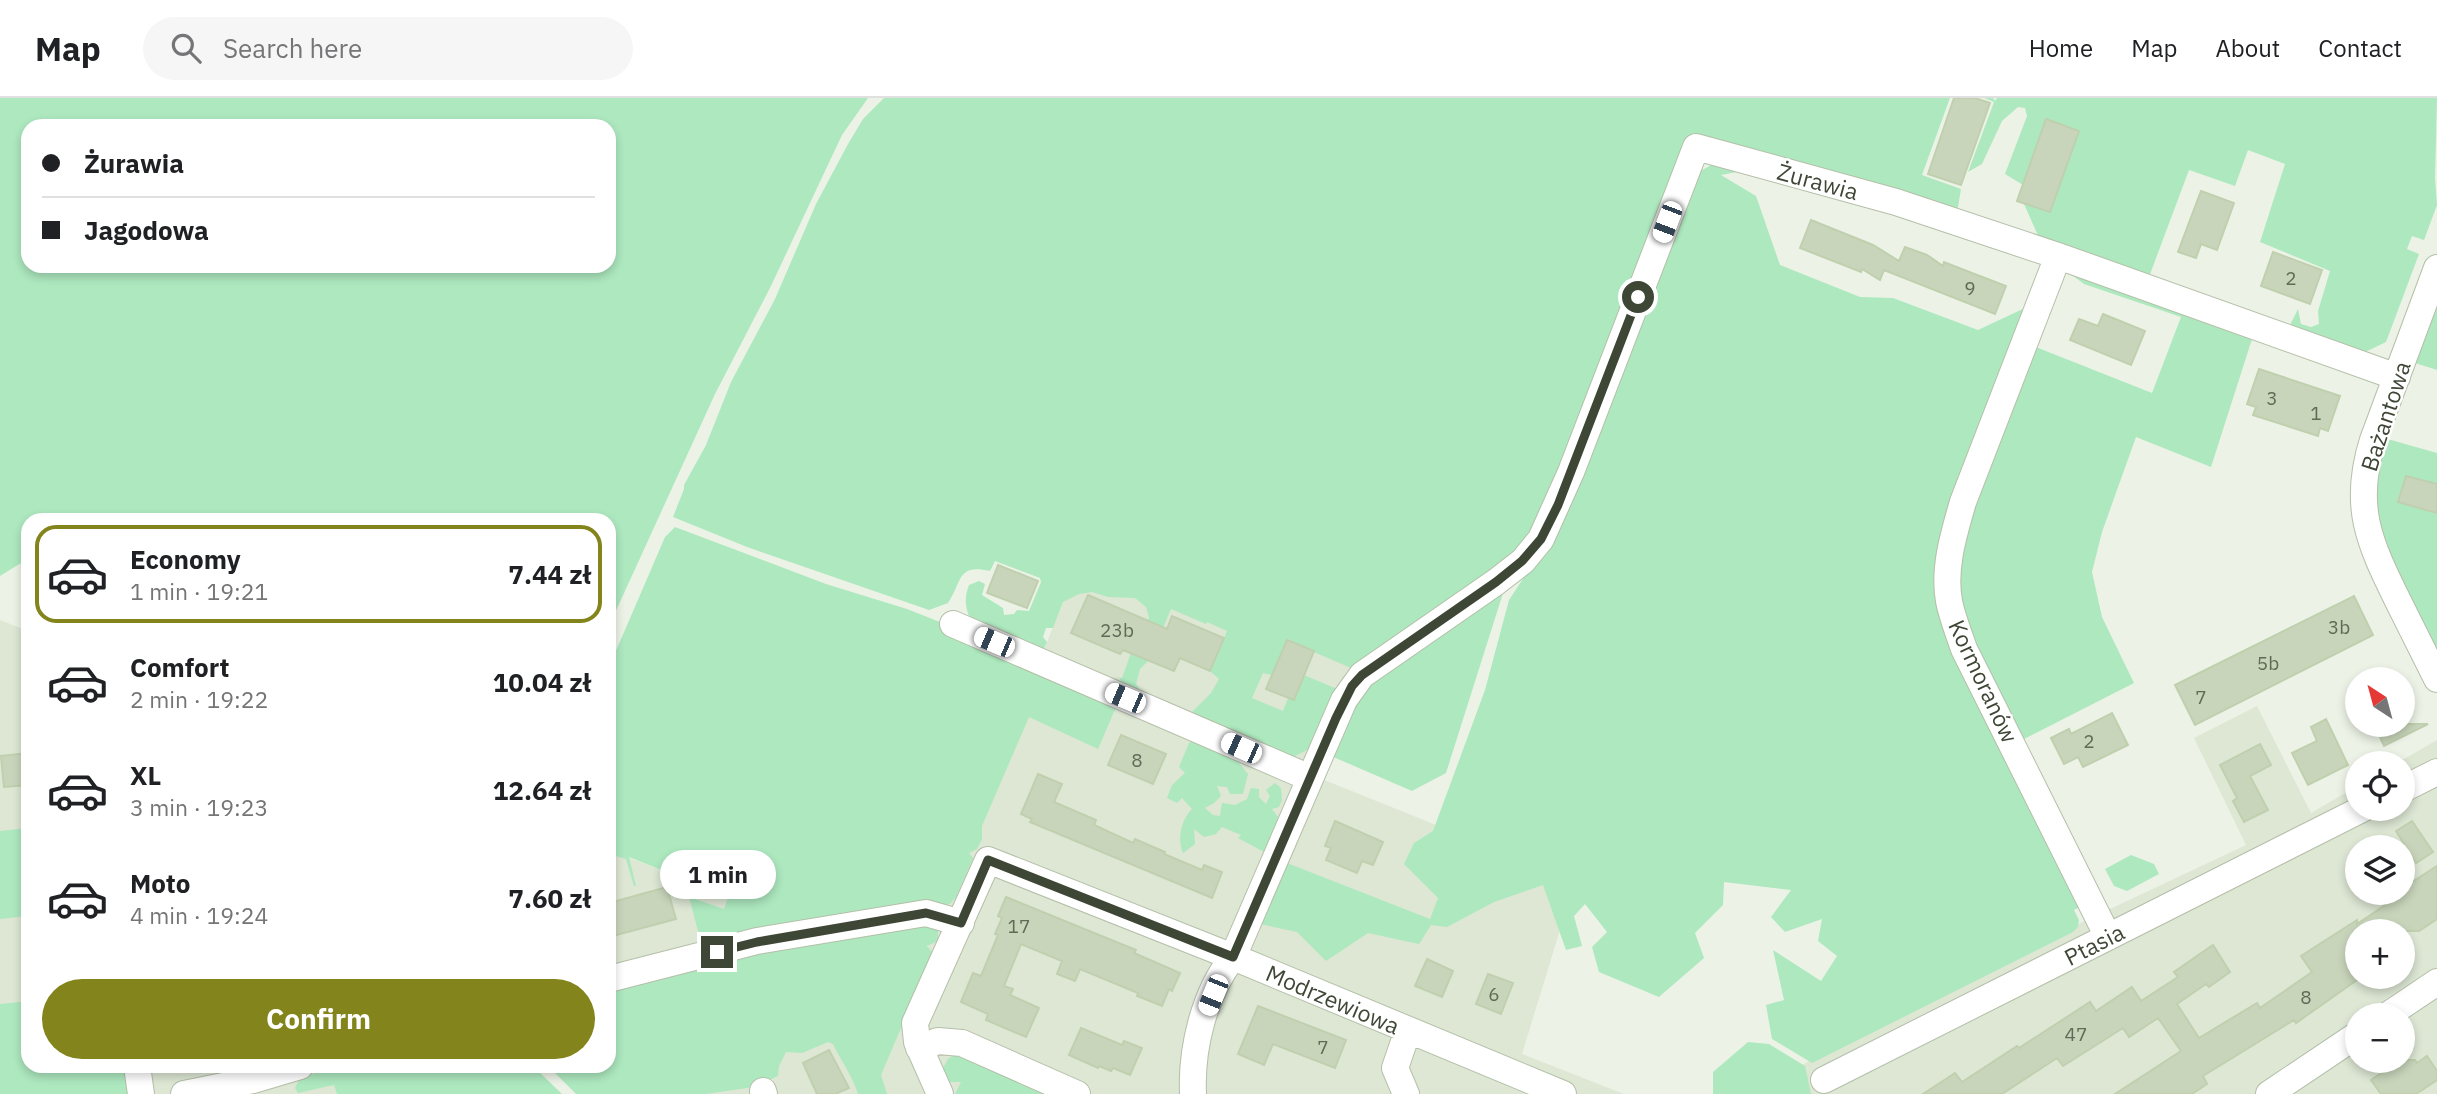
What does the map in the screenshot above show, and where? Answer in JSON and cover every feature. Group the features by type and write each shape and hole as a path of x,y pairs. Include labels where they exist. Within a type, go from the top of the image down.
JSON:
{"street":[{"name":"Żurawia","path":"1310,778 1352,686 1362,675 1496,582 1522,561 1541,539 1558,505 1696,147 1896,202 2058,256 2397,377"},
{"name":"Kormoranów","path":"2058,256 1963,502 1951,540 1947,574 1949,601 1964,649 2108,937"},
{"name":"Bażantowa","path":"2437,268 2366,466 2364,484 2365,516 2373,548 2437,679"},
{"path":"953,624 1310,778 1233,957 1220,975 1197,1038 1193,1061 1193,1094"},
{"path":"2415,783 2437,772"},
{"name":"Ptasia","path":"1824,1080 2345,818"},
{"name":"Modrzewiowa","path":"940,1094 919,1048 915,1033 916,1018 988,860 1233,957 1563,1094"},
{"path":"616,977 757,942 926,913 961,923"},
{"path":"2406,1003 2437,982"},
{"path":"1406,1094 1395,1068 1408,1030"},
{"path":"919,1048 938,1041 962,1042 1077,1094"},
{"path":"2269,1094 2345,1043"},
{"path":"139,1073 141,1094"},
{"path":"184,1094 276,1073"}],"shaded area":[{"path":"1087,542 1361,653 1307,773 1575,881 1522,1054 1624,1094 656,1094 798,1019 888,1039 1037,683 1045,647"},
{"path":"0,620 21,628 21,830 0,832"},
{"path":"2257,706 2311,813 2345,793 2345,821 2415,821 2415,753 2437,740 2437,1094 1754,1094 1887,1014 2246,845 2194,738"},
{"path":"616,853 792,921 616,989"},
{"path":"21,916 21,1002 0,1004 0,918"},
{"path":"130,1073 338,1073 342,1094 133,1094"}],"green space":[{"path":"0,98 868,98 842,135 770,288 715,394 616,611 616,513 21,513 21,563 0,576"},
{"path":"884,98 1950,98 1922,175 1961,189 1957,213 1688,137 1539,522 1507,561 1351,668 1286,640 1272,675 1263,673 1252,698 1283,711 1288,698 1304,675 1337,689 1309,749 1293,757 1189,715 1211,693 1219,679 1210,671 1227,631 1207,622 1206,624 1171,609 1150,659 1140,669 1136,684 1141,691 1125,686 1119,678 1122,678 1132,650 1142,640 1149,617 1146,607 1135,598 1108,597 1092,592 1079,594 1063,602 1053,628 1046,628 1043,637 1047,642 1042,653 973,625 966,605 969,585 979,581 985,584 982,595 1003,608 1004,615 1014,614 1017,610 1029,611 1041,582 1040,578 995,561 990,571 979,569 966,572 948,603 929,610 747,547 673,517 684,485 706,445 731,382 775,299 816,204 863,119"},
{"path":"1984,98 1993,98 1995,101 1997,98 2437,98 2437,205 2424,240 2412,236 2407,249 2419,254 2386,342 2361,354 2289,327 2298,309 2301,324 2311,327 2319,324 2318,311 2330,271 2260,242 2285,164 2248,150 2235,186 2189,170 2149,277 2040,240 2024,204 2050,212 2078,131 2046,119 2023,185 2005,174 2027,116 2025,108 2018,107 2002,121 1982,164 1968,172 1994,102"},
{"path":"1715,163 1742,171 1721,175 1756,196 1780,265 1860,297 1893,298 1978,330 2027,307 1937,555 2082,906 2074,910 2079,920 2078,927 2073,932 1812,1063 1772,1039 1766,1005 1784,1000 1773,950 1821,981 1837,956 1818,941 1822,919 1785,932 1771,917 1791,890 1724,882 1723,905 1695,933 1704,958 1659,997 1599,972 1592,947 1607,932 1585,904 1574,916 1582,946 1566,950 1543,885 1494,902 1447,927 1431,925 1419,944 1368,933 1326,961 1297,932 1260,924 1287,863 1430,919 1438,898 1404,864 1414,843 1433,831 1485,690 1509,600 1564,517 1693,175"},
{"path":"2072,275 2253,336 2211,467 2136,437 2102,532 2092,572 2102,617 2134,683 2020,741 1961,614 1955,568 1966,518 2031,345 2152,393 2181,317 2084,284"},
{"path":"2437,296 2437,370 2412,362"},
{"path":"2384,438 2437,453 2437,656 2393,569 2378,523 2375,475"},
{"path":"675,527 826,584 907,609 950,626 1116,707 1098,749 1029,717 982,826 982,839 977,849 969,853 973,858 956,897 950,904 701,942 689,897 724,909 728,897 629,857 634,886 626,859 616,856 616,651 665,537"},
{"path":"1504,590 1446,773 1412,791 1331,756 1345,718 1382,671"},
{"path":"1195,740 1235,749 1239,763 1248,774 1243,794 1230,794 1227,787 1217,786 1221,796 1205,808 1213,815 1220,816 1222,803 1235,805 1247,799 1251,788 1259,789 1259,797 1266,804 1270,796 1266,790 1275,783 1281,788 1282,800 1279,807 1272,809 1278,817 1266,853 1238,838 1241,835 1222,827 1216,834 1204,837 1194,829 1195,844 1183,853 1181,830 1192,809 1182,798 1177,803 1167,798 1172,785 1185,773 1179,767 1189,743"},
{"path":"21,829 21,917 0,919 0,831"},
{"path":"2131,855 2154,864 2159,874 2127,891 2114,886 2105,869"},
{"path":"921,921 938,930 938,941 927,946 933,953 881,1075 887,1094 858,1094 833,1044 828,1042 802,1053 786,1052 779,1066 778,1076 754,1087 706,1094 576,1094 555,1073 616,1073 616,985 692,964"},
{"path":"21,1002 21,1073 127,1073 127,1094 0,1094 0,1004"},
{"path":"1748,1042 1769,1044 1805,1066 1811,1094 1713,1094 1713,1072"},
{"path":"955,1054 1057,1094 955,1094 961,1082 946,1082 942,1070 948,1059"},
{"path":"315,1073 540,1073 562,1094 337,1094 334,1085 298,1093 295,1088 300,1078"}],"building":[{"path":"1954,98 1975,98 1990,103 1961,185 1928,174"},
{"path":"2046,119 2079,131 2050,212 2017,201"},
{"path":"2201,191 2234,203 2217,250 2201,244 2196,258 2178,252"},
{"path":"1811,220 1873,245 1899,261 1905,247 1927,255 1943,266 1944,262 2006,286 1995,314 1884,270 1880,280 1862,269 1861,272 1800,248"},
{"path":"2273,252 2322,270 2310,304 2261,286"},
{"path":"2103,314 2145,331 2131,365 2070,340 2079,319 2098,326"},
{"path":"2259,369 2340,396 2328,431 2320,428 2318,436 2253,415 2256,407 2247,404"},
{"path":"2406,476 2437,484 2437,513 2398,502"},
{"path":"998,565 1038,581 1027,608 987,593"},
{"path":"1088,595 1167,629 1172,616 1224,638 1210,671 1180,658 1174,671 1123,650 1120,654 1071,633"},
{"path":"2354,596 2373,635 2195,725 2175,685"},
{"path":"1287,640 1314,651 1294,700 1266,689"},
{"path":"2112,713 2128,745 2083,767 2078,757 2064,764 2051,738 2069,729 2071,734"},
{"path":"2326,719 2345,759 2345,766 2308,785 2292,753 2317,741 2311,727"},
{"path":"2415,724 2428,724 2415,730"},
{"path":"1121,735 1166,754 1153,784 1108,765"},
{"path":"2380,737 2402,737 2384,746"},
{"path":"2260,744 2271,765 2250,776 2268,810 2244,822 2233,801 2237,798 2220,765"},
{"path":"21,754 21,786 4,787 1,756"},
{"path":"1038,774 1062,784 1054,802 1096,820 1094,825 1133,843 1135,839 1202,870 1204,865 1222,872 1212,898 1030,822 1032,819 1021,814"},
{"path":"1335,821 1383,842 1373,865 1362,861 1357,873 1326,860 1331,848 1325,846"},
{"path":"2412,821 2433,852 2416,863 2415,835 2398,835 2396,831"},
{"path":"2437,866 2437,919 2415,931 2415,919 2364,919 2385,905 2415,905 2415,880"},
{"path":"667,887 676,919 616,935 616,901"},
{"path":"1006,897 1136,950 1134,953 1180,973 1172,991 1169,989 1162,1006 1080,969 1075,981 1057,974 1062,961 1021,944 1004,986 1013,989 1010,995 1039,1008 1026,1037 986,1020 988,1014 961,1002 973,973 981,976 998,935 995,934 1002,918 998,916"},
{"path":"2345,928 2345,988 2296,1023 2294,1020 2203,1076 2207,1084 2192,1094 2115,1094 2181,1051 2158,1018 2129,1037 2123,1028 2063,1066 2057,1058 2002,1094 1923,1094 1955,1073 1962,1082 2090,1002 2096,1011 2132,987 2141,1001 2178,977 2174,972 2213,945 2230,972 2209,987 2206,984 2177,1004 2199,1038 2257,1003 2260,1008 2312,972 2301,956"},
{"path":"1427,959 1453,971 1442,997 1415,986"},
{"path":"1488,974 1513,983 1501,1014 1476,1004"},
{"path":"1258,1006 1346,1040 1335,1068 1273,1044 1264,1065 1238,1054"},
{"path":"1081,1028 1122,1045 1124,1041 1142,1048 1130,1075 1113,1068 1111,1071 1099,1066 1098,1068 1069,1055"},
{"path":"829,1050 849,1088 835,1094 817,1094 803,1063"},
{"path":"2427,1056 2437,1071 2437,1080 2416,1094 2381,1094 2371,1080 2381,1073 2415,1073 2415,1060 2417,1063"}],"route":[{"path":"717,952 757,942 926,913 961,923 988,860 1233,957 1352,686 1372,666 1496,582 1522,561 1541,539 1558,505 1638,297"}]}
